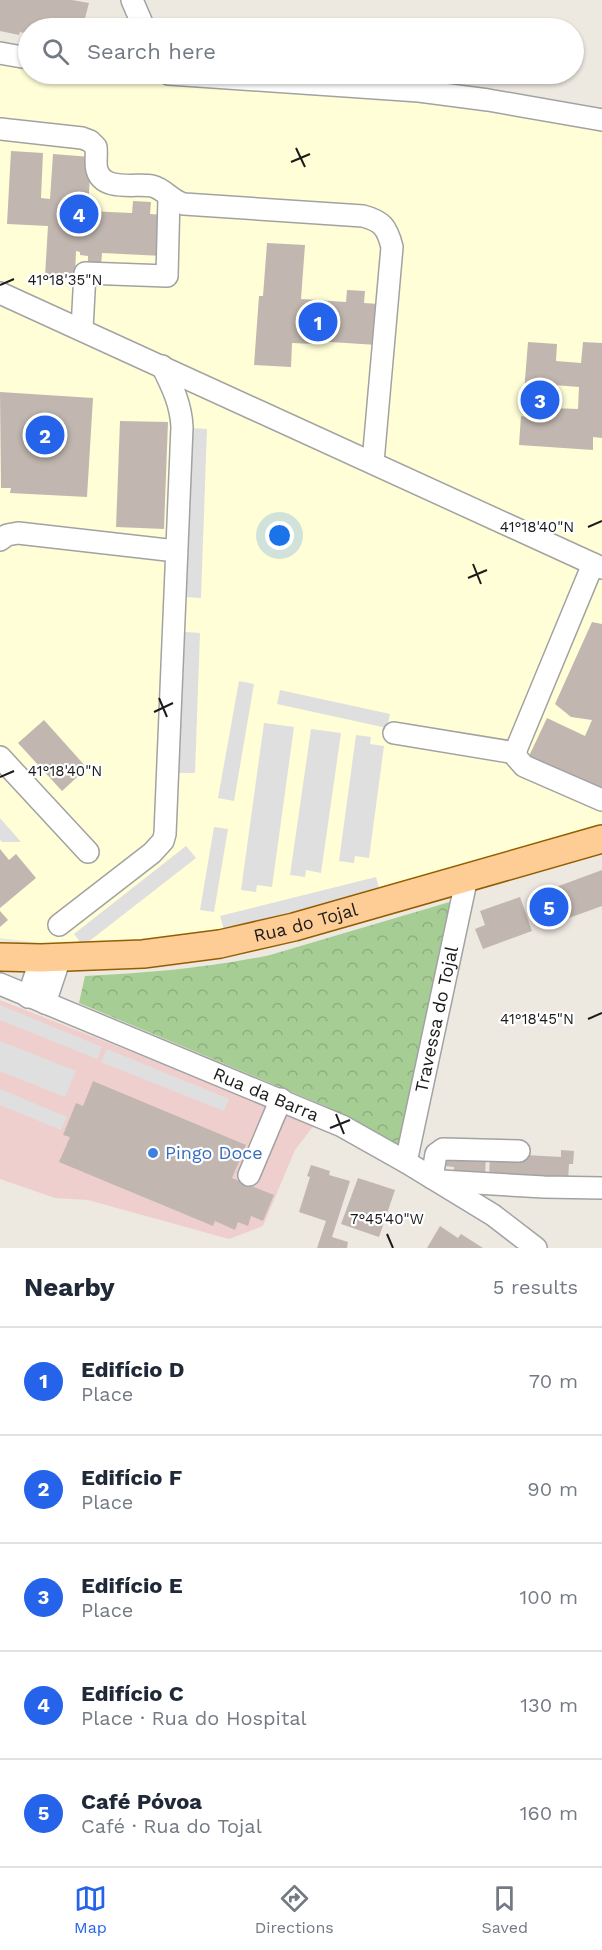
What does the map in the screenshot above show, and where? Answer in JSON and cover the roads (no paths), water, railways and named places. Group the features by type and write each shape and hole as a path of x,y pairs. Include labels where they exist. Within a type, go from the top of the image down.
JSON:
{"main road":[{"name":"Rua do Tojal","path":"0,957 50,958 143,954 220,944 294,927 602,839"}],"street":[{"path":"132,0 140,18"},
{"path":"0,52 18,56"},
{"path":"316,84 419,91 488,100 602,120"},
{"path":"0,129 82,138 90,141 96,147 96,169 107,183 151,186 161,189 176,202 184,204 363,216 377,219 389,235 392,247 373,462"},
{"path":"82,329 86,273 167,276 169,196"},
{"path":"0,293 598,566 518,742 516,753 519,762 524,766 602,800"},
{"path":"58,925 152,853 163,841 165,834 181,420 177,397 162,366"},
{"path":"2,532 176,551"},
{"path":"394,734 516,753"},
{"path":"0,757 88,852"},
{"name":"Travessa do Tojal","path":"406,1162 467,877"},
{"path":"36,1000 50,958"},
{"name":"Rua da Barra","path":"0,984 342,1126 493,1215 536,1248"},
{"path":"249,1175 281,1099"},
{"path":"519,1151 443,1149 436,1154 435,1179 602,1188"}],"place":[{"name":"Edifício C","path":"79,214"},
{"name":"Edifício D","path":"318,322"},
{"name":"Edifício E","path":"540,400"},
{"name":"Edifício F","path":"45,435"},
{"name":"Café Póvoa","path":"549,907"},
{"name":"Pingo Doce","path":"153,1153"}]}
